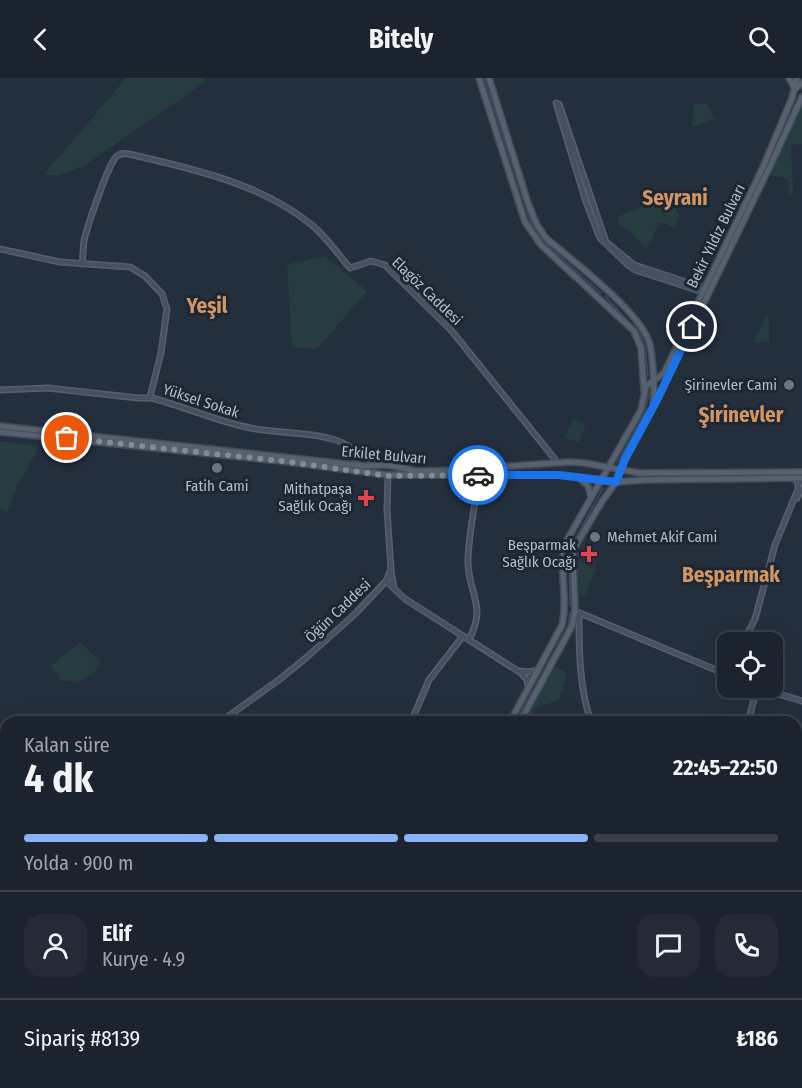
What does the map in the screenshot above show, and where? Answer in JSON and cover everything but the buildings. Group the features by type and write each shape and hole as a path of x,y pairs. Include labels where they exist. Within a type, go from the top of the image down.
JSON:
{"main road":[{"path":"479,78 525,222 535,238 630,327 641,348 644,392"},
{"path":"489,78 535,222 543,234 632,316 647,336 656,380 651,410"},
{"path":"789,78 795,89 802,83"},
{"name":"Bekir Yıldız Bulvarı","path":"523,716 571,628 577,612 573,555 576,536 590,500 641,410 644,392 648,385 664,373 763,167 798,78"},
{"name":"Bekir Yıldız Bulvarı","path":"513,716 563,622 565,607 563,556 566,543 576,536 616,482 802,97"},
{"path":"656,380 659,385 666,381"},
{"name":"Erkilet Bulvarı","path":"0,426 365,466 387,465 416,471 584,463 640,473 802,472"},
{"name":"Erkilet Bulvarı","path":"0,432 281,461 387,475 559,475 616,482 802,478"},
{"path":"598,465 611,461"},
{"path":"387,465 382,470 387,475"},
{"path":"400,475 397,471 401,468"},
{"path":"577,477 588,486 590,500"}],"street":[{"path":"556,103 559,105 606,242 634,266 704,290 636,270 600,238 586,202 556,103"},
{"name":"Elagöz Caddesi","path":"82,264 84,242 89,225 110,167 120,154 129,154 215,176 270,197 316,229 350,267 371,261 385,265 451,330 558,463"},
{"path":"512,184 521,181"},
{"path":"0,249 60,262 136,269 148,278 164,298 167,309 165,334 150,397"},
{"path":"600,298 607,291"},
{"name":"Yüksel Sokak","path":"0,390 48,388 138,398 150,397 242,426 346,444 355,455 387,465"},
{"path":"355,455 357,465"},
{"path":"355,455 360,464 365,466"},
{"name":"Öğün Caddesi","path":"228,716 307,657 355,614 386,581 391,569 387,475"},
{"path":"469,640 476,627 478,615 468,563 479,475"},
{"path":"748,632 755,619 775,545 799,488 798,482 793,478"},
{"path":"792,507 802,489"},
{"path":"391,569 394,588"},
{"path":"386,581 405,599 519,671 526,678 528,688"},
{"path":"590,716 582,681 577,612 717,670"},
{"path":"414,716 429,680 463,636"},
{"path":"519,671 538,670"},
{"path":"783,695 802,700"},
{"path":"749,716 754,698"}],"shaded area":[{"name":"Beşparmak Sağlık Ocağı","path":"581,541 602,551 595,567 576,558"}],"green space":[{"path":"126,78 205,78 205,82 84,166 59,175 46,175 46,172"},
{"path":"802,103 802,144 791,145 793,192 790,195 787,178 769,175"},
{"path":"694,104 707,104 715,119 692,127"},
{"path":"668,197 680,216 674,228 659,223 645,248 629,230 619,225 617,217"},
{"path":"325,256 367,291 319,347 315,349 295,347 292,344 287,266"},
{"path":"767,314 769,342 753,342"},
{"path":"572,419 586,423 579,442 565,438"},
{"path":"0,441 38,446 7,512 0,509"},
{"path":"578,560 596,569 585,597 578,594"},
{"path":"80,642 101,662 93,674 77,683 61,680 51,666"},
{"path":"553,668 567,673 559,700 536,708 533,716 527,716"}],"waterway":[{"path":"484,78 531,223 544,242 601,293"},
{"path":"605,296 640,334 645,346 648,376"},
{"path":"617,463 645,412 649,393"},
{"path":"570,606 569,550 603,488"},
{"path":"519,716 568,626 570,612"}],"way so far":[{"path":"67,438 281,461 388,476 478,475"}],"place":[{"name":"Şirinevler Cami","path":"789,385"},
{"name":"Fatih Cami","path":"217,468"},
{"name":"Mithatpaşa Sağlık Ocağı","path":"366,498"},
{"name":"Mehmet Akif Cami","path":"595,537"},
{"name":"Beşparmak Sağlık Ocağı","path":"589,554"}],"district":[{"name":"Seyrani","path":"675,198"},
{"name":"Yeşil","path":"207,306"},
{"name":"Şirinevler","path":"741,415"},
{"name":"Beşparmak","path":"731,575"}],"route":[{"path":"478,475 559,475 616,482 625,459 657,400 692,327"}]}
